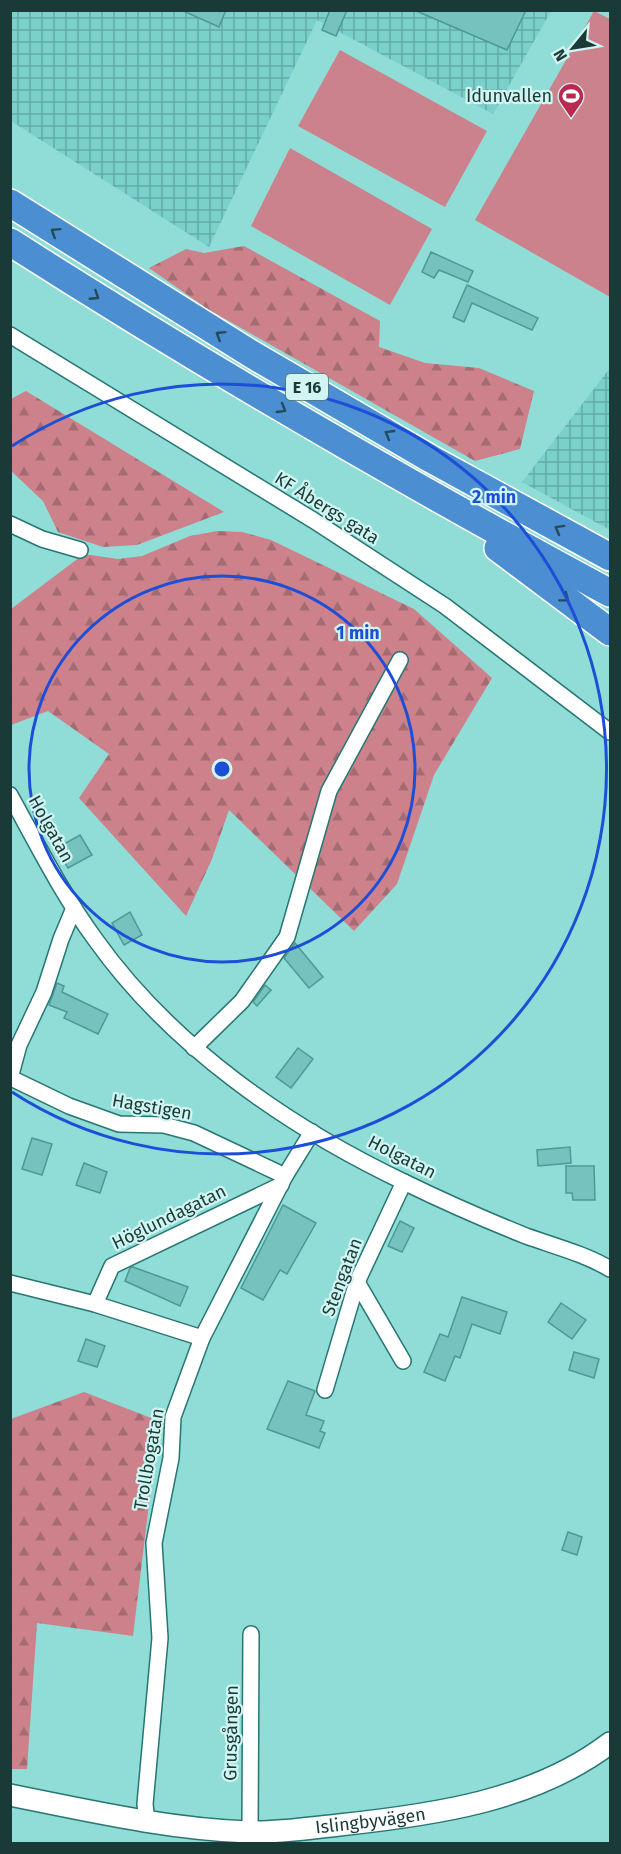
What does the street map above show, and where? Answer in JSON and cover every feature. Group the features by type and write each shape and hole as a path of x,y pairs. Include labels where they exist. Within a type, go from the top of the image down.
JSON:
{"highway":[{"name":"E 16","path":"10,203 253,356 431,459 610,557"},
{"name":"E 16","path":"10,242 141,326 418,488 610,593"},
{"path":"418,488 610,632"}],"street":[{"name":"KF Åbergs gata","path":"10,335 313,520 435,599 498,644 610,732"},
{"path":"10,524 42,539 80,550"},
{"path":"194,1048 242,1001 286,937 329,791 400,660"},
{"name":"Holgatan","path":"10,795 74,908 96,941 130,982 194,1048 312,1132 405,1182 514,1231 610,1269"},
{"name":"Hagstigen","path":"74,908 61,939 44,992 19,1046 11,1078 69,1106 119,1124 164,1125 194,1133 283,1181"},
{"name":"Trollbogatan","path":"147,1822 145,1804 160,1638 154,1543 171,1458 173,1417 202,1338 283,1181 312,1132"},
{"name":"Höglundagatan","path":"95,1304 112,1266 283,1181"},
{"name":"Stengatan","path":"325,1390 357,1282 405,1182"},
{"path":"357,1282 403,1360"},
{"path":"10,1283 95,1304 202,1338"},
{"name":"Grusgången","path":"250,1832 251,1634"},
{"name":"Islingbyvägen","path":"10,1795 147,1822 250,1832 417,1817 514,1794 590,1759 610,1743"}],"shaded area":[{"path":"10,11 551,11 493,114 317,20 209,247 11,121"},
{"name":"Idunvallen","path":"594,11 610,19 610,297 475,220"},
{"path":"340,50 487,131 445,207 298,126"},
{"path":"290,148 432,229 390,305 251,226"},
{"path":"610,368 610,530 522,482"}],"green space":[{"path":"244,246 380,321 379,347 425,363 479,368 534,391 520,449 475,461 206,308 149,268 186,249 204,253"},
{"path":"26,391 224,512 137,545 103,547 58,532 43,501 11,471 11,399"},
{"path":"217,531 242,532 271,540 414,609 492,678 434,775 397,884 354,931 229,810 212,859 186,916 79,798 109,754 48,711 11,725 11,609 84,554 118,559 142,556 190,536"},
{"path":"84,1392 159,1421 133,1636 37,1623 27,1769 11,1769 11,1419"}],"building":[{"path":"181,10 226,10 219,27"},
{"path":"330,10 347,10 336,36 322,30"},
{"path":"414,10 526,10 507,50"},
{"path":"431,252 473,271 468,282 439,270 434,278 422,272"},
{"path":"467,285 538,318 532,330 472,303 464,322 453,317"},
{"path":"80,835 92,855 68,868 57,848"},
{"path":"130,912 142,935 124,945 112,923"},
{"path":"295,943 323,977 309,988 284,958"},
{"path":"57,983 64,986 62,992 108,1014 98,1034 64,1018 67,1012 49,1005"},
{"path":"265,985 271,990 257,1006 253,1002"},
{"path":"298,1048 313,1059 291,1088 276,1077"},
{"path":"32,1138 52,1144 42,1175 22,1169"},
{"path":"570,1147 571,1163 538,1166 537,1150"},
{"path":"84,1163 107,1172 100,1193 76,1185"},
{"path":"566,1166 594,1166 595,1200 573,1200 572,1193 566,1193"},
{"path":"283,1205 316,1223 287,1274 280,1270 263,1300 241,1288"},
{"path":"400,1221 414,1228 402,1252 388,1246"},
{"path":"133,1267 188,1287 180,1306 125,1281 130,1268"},
{"path":"462,1297 507,1312 500,1334 472,1324 460,1358 455,1356 445,1381 424,1372 440,1334 448,1337"},
{"path":"561,1303 586,1320 572,1339 548,1322"},
{"path":"86,1339 105,1346 97,1367 78,1361"},
{"path":"574,1352 599,1359 594,1378 569,1370"},
{"path":"288,1381 315,1391 306,1415 324,1421 320,1431 325,1433 319,1448 267,1429"},
{"path":"568,1532 582,1537 577,1555 562,1550"}],"place":[{"name":"Idunvallen","path":"571,119"}]}
